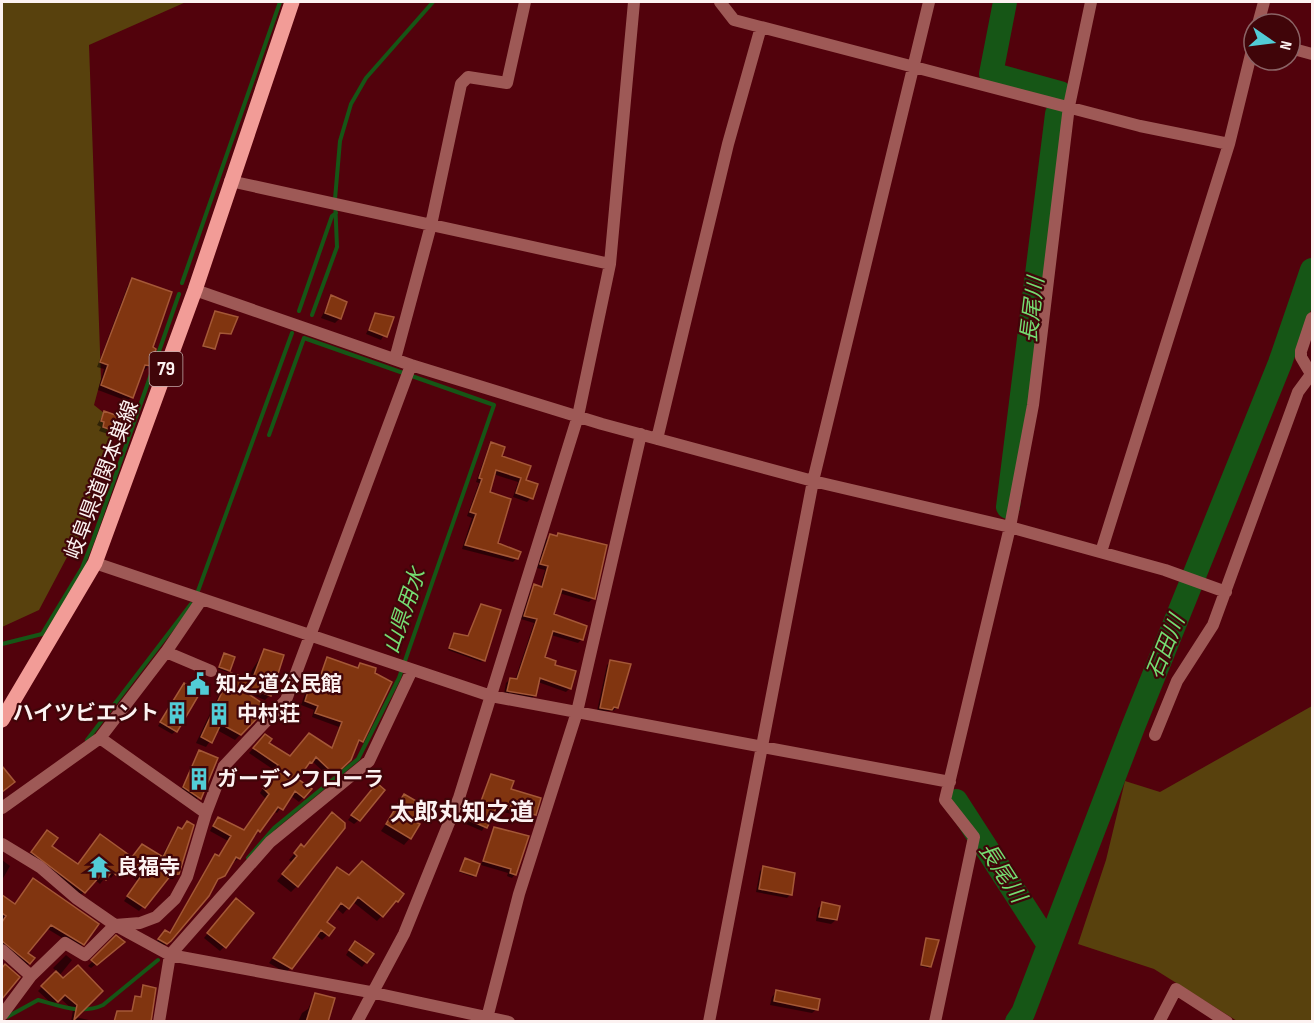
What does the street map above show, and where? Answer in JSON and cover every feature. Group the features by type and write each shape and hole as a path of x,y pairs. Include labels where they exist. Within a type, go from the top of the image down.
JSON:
{"main road":[{"name":"岐阜県道関本巣線","path":"2,720 95,563 195,290 292,2"}],"street":[{"path":"395,359 431,225 461,84 468,77 507,83 525,2"},
{"path":"357,1022 370,992 404,934 459,798 578,416 610,264 634,2"},
{"path":"720,2 734,20 914,65 1140,126 1229,144"},
{"path":"709,1022 760,747 813,481 929,2"},
{"path":"935,1022 974,837 945,800 1010,527 1033,405 1069,106 1091,2"},
{"path":"657,439 728,144 760,27"},
{"path":"1101,552 1229,144 1247,72"},
{"path":"230,181 610,264"},
{"path":"195,290 411,365 578,416 813,481 1010,527 1165,570 1220,590"},
{"path":"1155,735 1177,681 1213,625 1220,590 1298,392 1312,374 1301,357 1301,351 1312,318"},
{"path":"2,1015 31,976 65,943 85,955 115,925 140,923 156,917 175,899 187,877 206,813 224,766 286,700 411,365"},
{"path":"487,1019 519,894 577,712 641,434"},
{"path":"95,563 491,696 950,782"},
{"path":"2,808 100,738 166,652 201,599"},
{"path":"166,652 211,671"},
{"path":"159,1022 170,955 270,842 369,761 406,668"},
{"path":"100,738 206,813"},
{"path":"2,844 40,867 76,898 115,925 170,955 370,992 509,1022"},
{"path":"2,950 31,976"},
{"path":"1159,1022 1176,989 1227,1022"}],"shaded area":[{"path":"2,2 186,2 89,45 101,379 94,405 109,417 111,435 83,532 75,542 39,610 2,627"},
{"path":"1312,706 1312,1021 1237,1021 1154,969 1078,944 1106,860 1125,781 1160,792"}],"building":[{"path":"132,278 172,292 153,347 156,349 151,366 145,365 133,398 101,385 108,365 100,362"},
{"path":"331,295 347,302 341,319 325,313"},
{"path":"215,311 238,317 231,334 220,333 215,349 203,346"},
{"path":"375,313 394,317 387,337 369,330"},
{"path":"104,411 124,418 120,433 103,427 104,422 101,421"},
{"path":"491,442 505,447 502,456 531,466 526,480 538,484 533,499 516,493 521,478 496,470 490,492 511,499 498,543 521,552 518,559 465,545 476,514 470,512 482,479 479,478"},
{"path":"558,533 607,545 595,599 562,589 554,614 587,626 583,640 553,631 545,657 556,661 555,665 576,671 571,689 540,678 536,696 507,691 510,678 517,679 537,619 524,616 534,584 542,587 548,566 540,564 550,534 557,536"},
{"path":"481,604 501,610 485,661 449,648 454,633 468,636"},
{"path":"264,649 284,655 271,696 249,688"},
{"path":"224,653 235,657 230,671 219,667"},
{"path":"327,657 358,668 360,663 376,668 375,673 392,682 363,742 359,740 351,760 335,775 316,757 312,763 310,762 298,779 312,789 304,798 295,791 283,810 278,807 260,832 258,830 240,859 236,857 225,876 218,879 209,896 171,941 167,944 158,939 165,930 170,933 215,854 219,856 231,836 213,826 218,817 244,830 269,794 263,788 278,765 253,748 265,734 272,739 269,743 290,756 309,733 332,748 342,722 315,713 318,706 305,701 309,688 313,689 319,680"},
{"path":"610,660 631,664 618,708 614,707 612,710 600,708"},
{"path":"231,673 250,679 244,691 268,707 241,735 221,724 212,743 201,737"},
{"name":"ハイツビエント","path":"184,683 200,693 177,732 160,722"},
{"name":"ガーデンフローラ","path":"199,750 218,758 201,799 183,787"},
{"path":"2,766 15,782 2,792"},
{"path":"491,774 514,781 511,789 541,798 536,815 497,806 487,828 469,820 473,810 477,812"},
{"path":"377,783 385,790 360,821 351,815"},
{"path":"404,794 423,805 414,821 420,824 411,839 386,824"},
{"path":"332,812 345,823 345,828 298,887 282,874 297,856 294,853 301,844 304,847"},
{"path":"187,821 194,825 179,874 171,875 145,908 127,896 141,876 123,864 116,875 112,871 106,880 100,876 85,893 31,852 47,830 58,838 52,846 78,864 100,834 132,857 142,844 163,857 178,827 182,829"},
{"path":"494,827 529,836 516,875 510,873 511,869 483,861"},
{"path":"465,858 480,864 476,876 460,871"},
{"path":"362,861 404,894 398,902 396,901 383,917 358,897 349,909 341,903 327,922 335,928 329,936 321,930 292,969 273,958 337,867 349,875"},
{"path":"763,866 795,873 792,895 759,889"},
{"path":"33,878 99,924 84,945 51,925 28,953 35,958 30,964 2,941 2,922 6,916 2,913 2,895 15,904"},
{"path":"236,898 254,913 226,948 207,933"},
{"path":"822,902 840,906 837,920 819,917"},
{"path":"116,935 125,942 97,965 91,960"},
{"path":"926,938 939,940 931,967 921,965"},
{"path":"355,941 374,954 367,963 349,950"},
{"path":"5,964 20,977 2,999 2,968"},
{"path":"78,965 103,991 74,1020 77,1005 65,995 58,1002 41,986 56,971 63,978"},
{"path":"143,985 156,988 151,1022 114,1022 117,1011 132,1011 135,996 141,997"},
{"path":"776,990 820,999 818,1010 774,1001"},
{"path":"315,993 335,998 328,1022 306,1022"}],"waterway":[{"path":"182,283 280,2"},
{"name":"山県用水","path":"312,315 337,247 335,199 340,141 351,104 366,78 433,2"},
{"name":"長尾川","path":"1005,2 991,74 1060,93"},
{"name":"長尾川","path":"1008,507 1057,114"},
{"path":"299,311 332,216 336,213"},
{"name":"石田川","path":"1017,1022 1023,1013 1133,727 1280,363 1312,270"},
{"path":"2,644 42,634 82,568 179,294"},
{"path":"198,591 292,333"},
{"name":"山県用水","path":"248,858 274,828 358,759 399,678 494,405 304,338 269,435"},
{"path":"87,740 191,604"},
{"name":"長尾川","path":"956,801 1049,945"},
{"name":"山県用水","path":"7,1017 38,1000 79,1009 103,1005 158,960"}],"place":[{"name":"知之道公民館","path":"198,684"},
{"name":"ハイツビエント","path":"177,713"},
{"name":"中村荘","path":"219,714"},
{"name":"ガーデンフローラ","path":"199,779"},
{"name":"良福寺","path":"99,867"}],"district":[{"name":"太郎丸知之道","path":"462,812"}]}
